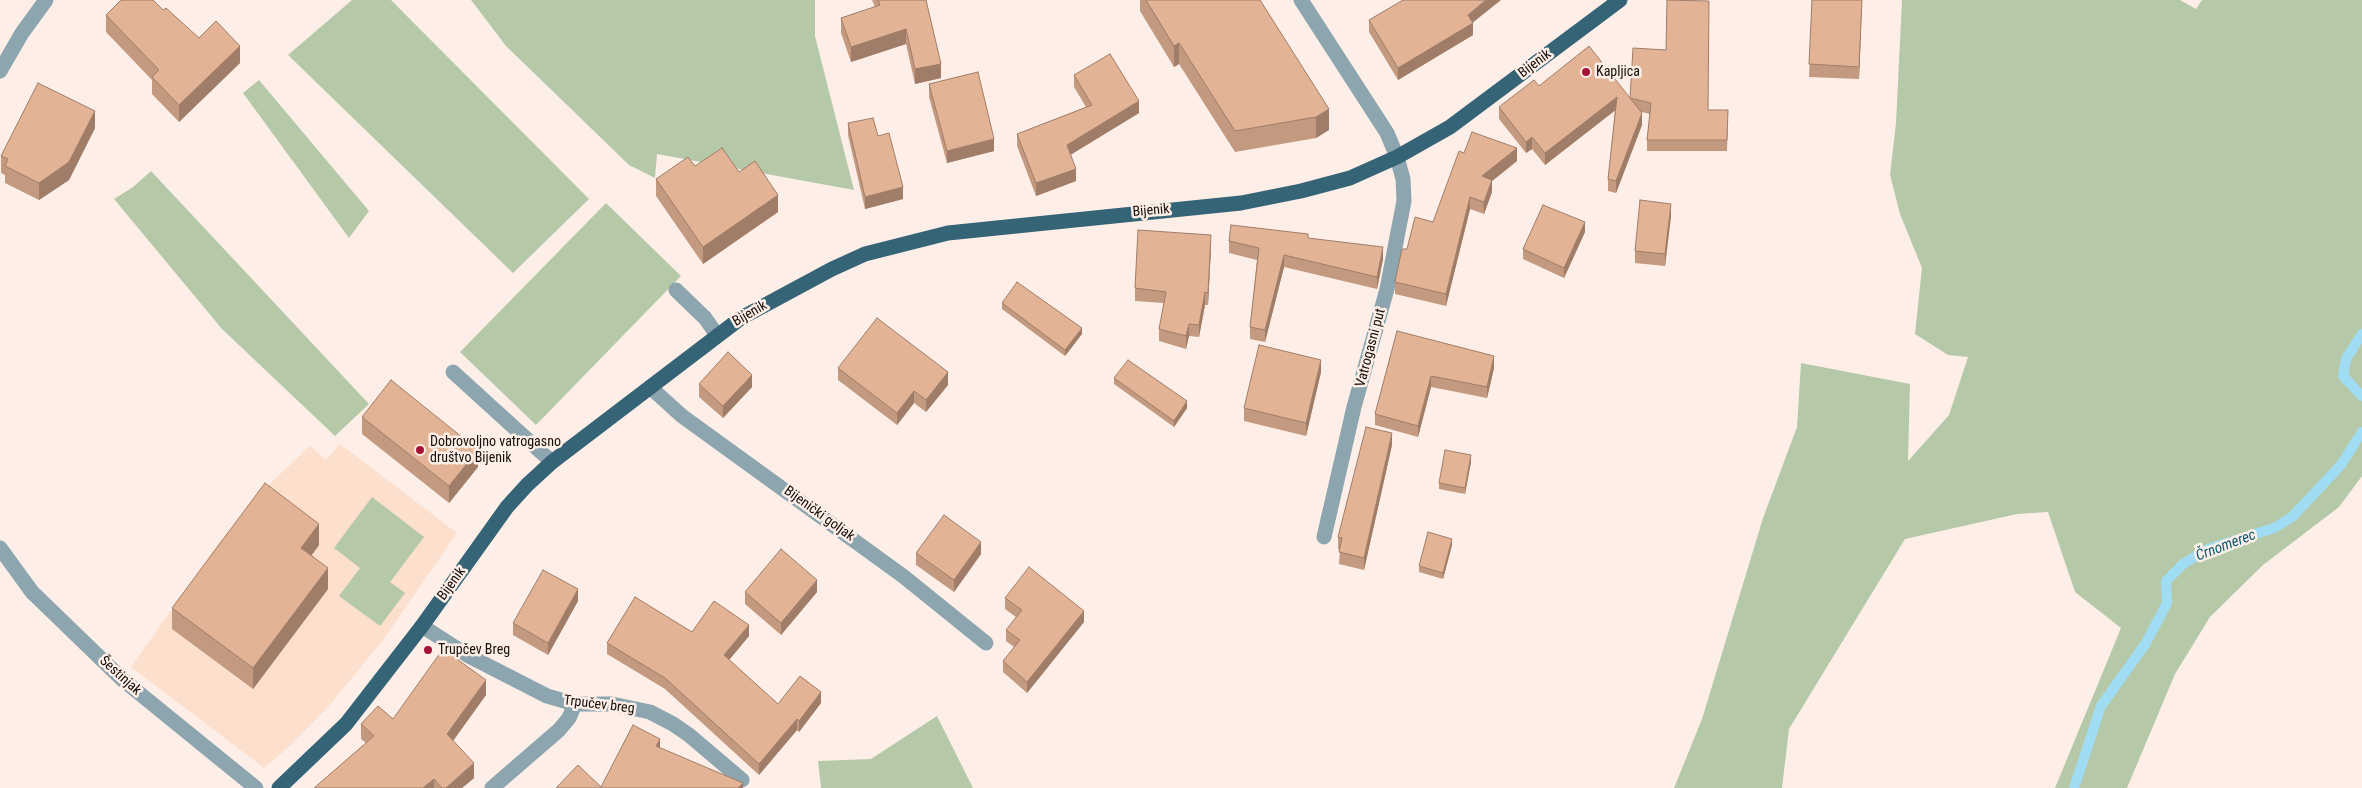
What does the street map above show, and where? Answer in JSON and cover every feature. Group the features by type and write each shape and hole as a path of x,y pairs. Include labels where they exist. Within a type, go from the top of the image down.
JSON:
{"main road":[{"name":"Bijenik","path":"279,788 346,724 422,626 507,506 552,462 741,318 832,269 865,254 956,232 1241,203 1301,191 1350,178 1397,157 1450,127 1620,0"}],"street":[{"path":"0,72 22,33 46,0"},
{"path":"1301,0 1387,134 1397,157"},
{"name":"Vatrogasni put","path":"1324,537 1352,417 1387,289 1399,232 1404,201 1403,179 1397,157"},
{"path":"676,290 704,318 717,335"},
{"path":"453,372 552,462"},
{"name":"Bijenički goljak","path":"650,387 682,416 903,576 986,643"},
{"name":"Šestinjak","path":"0,548 32,592 123,680 256,788"},
{"name":"Trpučev breg","path":"422,626 467,655 528,688 548,696 575,704 612,704 650,712 689,735 742,780"},
{"path":"492,788 558,730 568,718 575,704"}],"shaded area":[{"path":"340,444 457,533 383,640 328,707 291,745 264,768 131,667 218,544 260,493 310,446 326,460"}],"green space":[{"path":"352,0 391,0 589,199 513,273 288,55"},
{"path":"471,0 815,0 815,36 854,190 657,154 655,178 629,165 506,46"},
{"path":"1902,0 2180,0 2196,9 2202,0 2362,0 2362,476 2339,507 2263,565 2210,617 2175,674 2127,788 2055,788 2121,628 2075,592 2048,512 2017,514 1905,539 1789,729 1782,788 1674,788 1702,719 1763,518 1797,427 1801,363 1910,384 1908,461 1949,415 1968,357 1948,355 1915,334 1922,268 1900,214 1890,175 1896,123"},
{"path":"259,80 369,211 349,238 243,93"},
{"path":"151,171 369,404 335,436 222,329 114,199 133,187"},
{"path":"606,203 681,276 536,425 460,352"},
{"path":"372,497 424,537 390,582 405,593 380,626 339,596 360,568 334,548"},
{"path":"937,716 973,788 821,788 818,761 871,759"}],"building":[{"path":"121,0 153,0 163,10 166,8 199,38 216,21 240,46 179,105 152,77 159,70 106,15"},
{"path":"878,0 926,0 941,64 915,69 906,29 851,47 841,18 880,5"},
{"path":"1146,0 1260,0 1329,109 1316,117 1235,131 1179,43 1174,46"},
{"path":"1403,0 1486,0 1468,15 1473,23 1398,68 1369,20"},
{"path":"1667,0 1709,1 1708,110 1728,110 1727,140 1647,140 1651,103 1630,98 1633,48 1666,50"},
{"path":"1812,0 1862,0 1859,67 1809,64"},
{"path":"1589,46 1642,113 1616,181 1608,179 1617,97 1545,153 1532,137 1526,142 1499,107 1534,80 1539,86"},
{"path":"1110,54 1139,101 1067,145 1076,169 1036,183 1017,134 1092,105 1074,75"},
{"path":"978,72 994,139 947,151 929,84"},
{"path":"38,83 95,111 69,162 39,183 5,166 8,159 1,156"},
{"path":"873,118 878,136 889,133 903,187 865,197 848,123"},
{"path":"1472,132 1517,148 1482,176 1492,180 1484,202 1470,197 1446,294 1395,282 1402,249 1407,249 1415,217 1433,222 1459,151 1464,153"},
{"path":"722,148 739,172 755,161 778,195 703,247 656,179 688,157 695,166"},
{"path":"1640,200 1671,204 1665,254 1635,251"},
{"path":"1543,205 1585,222 1564,268 1523,249"},
{"path":"1231,225 1308,234 1308,238 1383,247 1377,277 1284,255 1265,330 1250,327 1259,248 1229,241"},
{"path":"1138,230 1211,235 1208,293 1205,292 1199,325 1189,324 1186,336 1159,329 1166,292 1135,288"},
{"path":"1017,282 1082,328 1065,350 1002,303"},
{"path":"877,318 948,372 926,400 914,391 897,413 838,368"},
{"path":"1397,331 1494,356 1487,387 1431,376 1418,426 1375,414"},
{"path":"1259,345 1321,360 1306,423 1244,408"},
{"path":"728,352 752,375 723,406 699,384"},
{"path":"1128,360 1187,401 1174,421 1114,378"},
{"name":"Dobrovoljno vatrogasno društvo Bijenik","path":"391,380 478,450 449,486 362,417"},
{"path":"1366,427 1392,433 1364,558 1339,552 1342,538 1338,537"},
{"path":"1445,450 1471,455 1465,488 1439,483"},
{"path":"265,483 319,524 301,548 328,568 253,668 172,608"},
{"path":"944,515 981,542 954,580 916,553"},
{"path":"1428,532 1452,539 1443,573 1419,566"},
{"path":"781,549 817,580 781,623 745,592"},
{"path":"1029,567 1084,611 1027,682 1003,661 1020,640 1006,630 1022,610 1005,598"},
{"path":"543,570 578,589 548,643 513,623"},
{"path":"635,597 692,632 714,601 749,625 724,655 778,704 800,676 821,692 799,721 797,719 759,764 665,678 607,643"},
{"path":"443,649 486,680 447,734 474,763 446,788 442,788 434,779 423,788 314,788 374,736 361,724 378,706 393,719"},
{"path":"633,725 660,739 656,746 743,783 738,788 556,788 578,765 601,787"}],"waterway":[{"name":"Črnomerec","path":"2362,334 2346,359 2343,376 2362,396"},
{"name":"Črnomerec","path":"2074,788 2101,706 2146,643 2167,603 2166,581 2183,564 2208,549 2274,528 2292,517 2341,465 2362,432"}],"place":[{"name":"Kapljica","path":"1586,72"},
{"name":"Dobrovoljno vatrogasno društvo Bijenik","path":"420,450"},
{"name":"Trupčev Breg","path":"428,650"}]}
